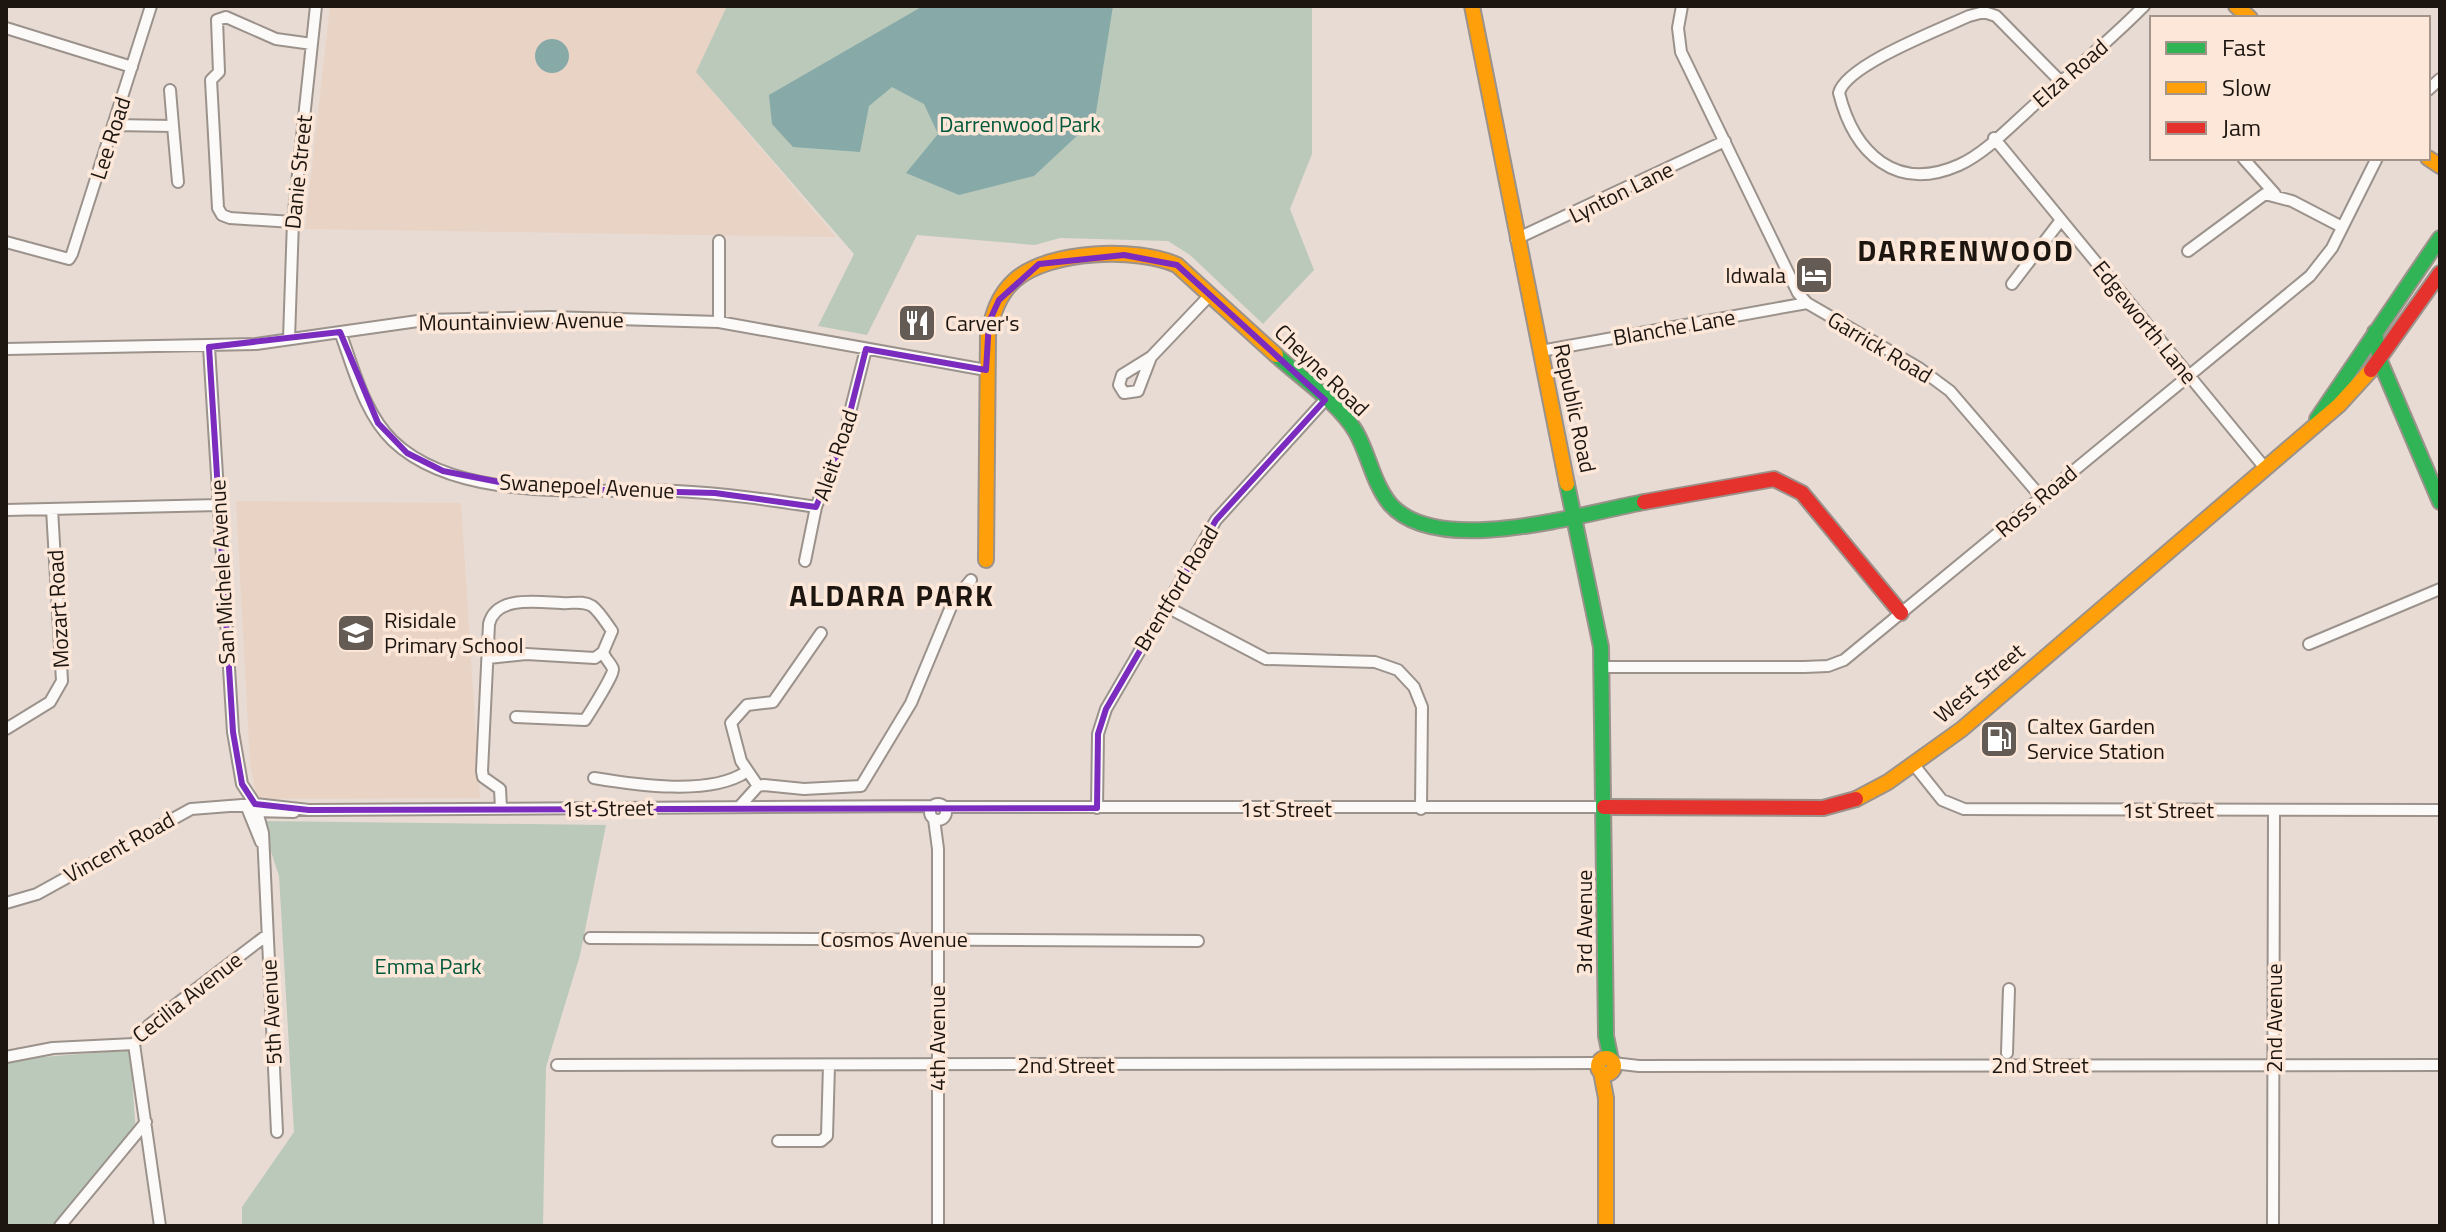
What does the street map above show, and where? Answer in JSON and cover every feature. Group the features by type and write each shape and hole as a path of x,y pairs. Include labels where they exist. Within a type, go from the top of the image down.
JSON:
{"main road":[{"name":"Republic Road","path":"1465,6 1472,13 1596,617 1603,667 1604,807"},
{"name":"West Street","path":"2315,423 2322,407 2440,238"},
{"name":"Cheyne Road","path":"986,560 989,322 999,300 1015,280 1052,258 1124,255 1161,258 1177,265 1325,400 1355,430 1384,498 1409,520 1451,532 1478,532 1756,480 1781,481 1802,493 1901,613"},
{"name":"West Street","path":"1604,807 1829,808 1875,792 1914,765 2339,405 2380,361 2440,273"},
{"path":"2375,332 2380,361 2440,502"},
{"name":"3rd Avenue","path":"1604,807 1606,1226"}],"street":[{"name":"Lee Road","path":"6,242 58,259 69,259 151,6"},
{"name":"Danie Street","path":"289,339 293,222 316,6"},
{"name":"Garrick Road","path":"1682,6 1678,28 1681,52 1792,282 1807,303 1919,368 1950,391 2041,497"},
{"name":"Elza Road","path":"2061,82 2000,19 1984,12 1969,16 1869,64 1850,76 1840,88 1840,97 1866,147 1882,163 1901,174 1914,176 1959,165 2061,82 2144,6"},
{"path":"293,222 230,218 222,215 218,208 211,80 219,72 217,20 220,16 226,17 276,39 312,44"},
{"path":"6,28 132,67"},
{"path":"170,90 178,182"},
{"path":"114,125 173,126"},
{"name":"Edgeworth Lane","path":"1994,138 2265,468"},
{"name":"Lynton Lane","path":"1516,239 1725,141"},
{"path":"2245,160 2275,194 2342,227"},
{"name":"Ross Road","path":"1603,667 1828,666 1855,652 2310,276 2324,260 2376,160"},
{"path":"2188,251 2254,198 2275,194"},
{"path":"2012,284 2061,220"},
{"path":"719,241 719,322"},
{"path":"1151,357 1210,295"},
{"name":"Blanche Lane","path":"1541,351 1807,303"},
{"name":"Mountainview Avenue","path":"6,349 209,347 425,320 497,317 719,322 986,370"},
{"name":"Swanepoel Avenue","path":"340,332 378,423 407,453 435,468 529,488 677,491 816,507"},
{"name":"San Michele Avenue","path":"209,347 233,732 248,805 262,844"},
{"name":"Aleit Road","path":"805,561 816,507 843,440 866,349"},
{"name":"Brentford Road","path":"1097,808 1099,727 1165,606 1216,520 1325,400"},
{"path":"6,510 219,505"},
{"name":"Mozart Road","path":"6,729 50,702 62,681 52,509"},
{"path":"821,633 773,702 747,705 733,719 730,728 746,772 758,786 804,789 861,786 911,703 953,602 971,580"},
{"path":"2309,644 2440,589"},
{"path":"488,658 526,654 589,659 603,652 612,631 593,607 579,602 533,600 505,605 494,614 489,624 483,775 500,789 501,809"},
{"path":"1165,606 1266,659 1375,662 1398,670 1414,687 1422,707 1421,809"},
{"path":"516,717 583,721 612,679 613,669 603,652"},
{"name":"1st Street","path":"1914,765 1942,800 1964,809 2440,810"},
{"path":"594,778 627,783 721,785 746,772"},
{"path":"740,806 758,786"},
{"name":"1st Street","path":"248,805 309,810 740,806 908,809 938,814 969,809 1604,807"},
{"name":"Vincent Road","path":"6,903 37,894 183,812 248,805"},
{"name":"2nd Avenue","path":"2273,1226 2274,811"},
{"name":"4th Avenue","path":"938,814 938,1226"},
{"name":"5th Avenue","path":"262,844 277,1132"},
{"name":"Cecilia Avenue","path":"6,1057 53,1048 134,1044 149,1025 267,935"},
{"name":"Cosmos Avenue","path":"590,938 1198,941"},
{"path":"2007,1053 2009,989"},
{"path":"134,1044 160,1226"},
{"name":"2nd Street","path":"557,1065 2440,1065"},
{"path":"778,1141 821,1141 827,1136 829,1065"},
{"path":"60,1226 146,1122"}],"highlighted area":[{"path":"1124,255 1177,265 1325,400 1216,520 1106,709 1098,734 1097,808 309,810 255,804 242,784 233,732 209,347 340,332 378,423 407,453 443,471 529,488 715,493 816,507 843,440 866,349 986,370 989,322 999,300 1039,264"}],"shaded area":[{"path":"330,6 727,6 696,72 836,237 305,229"},
{"name":"Risidale Primary School","path":"236,501 461,503 480,798 257,799 250,763"}],"green space":[{"name":"Darrenwood Park","path":"727,6 1320,6 1312,7 1312,154 1290,209 1314,270 1263,324 1190,255 1168,241 1060,238 1035,245 917,235 867,335 818,326 854,254 696,72"},
{"name":"Emma Park","path":"261,821 606,825 580,955 546,1067 543,1226 242,1226 242,1207 294,1132 279,876"},
{"path":"130,1050 136,1134 63,1226 6,1226 6,1060"}],"water":[{"path":"923,6 1113,6 1095,119 1034,176 959,195 906,173 938,134 924,104 892,87 869,106 860,152 793,147 772,124 769,95"},
{"path":"552,39 564,44 569,56 564,68 552,73 540,68 535,56 540,44"}],"traffic: fast":[{"path":"2317,419 2440,238"},
{"path":"2375,332 2380,361 2440,502"},
{"path":"1276,355 1348,421 1356,432 1384,496 1412,520 1441,528 1511,528 1644,502"},
{"path":"1567,484 1601,647 1606,1036 1611,1060"}],"traffic: slow":[{"path":"1472,6 1567,484"},
{"path":"2236,6 2248,16"},
{"path":"2430,159 2440,166"},
{"path":"986,560 988,335 1000,298 1015,280 1049,262 1071,257 1117,254 1160,259 1177,265 1276,355"},
{"path":"1856,799 1888,782 1962,729 2339,405 2371,370"},
{"path":"1606,1058 1614,1066 1606,1074 1598,1066 1606,1058"},
{"path":"1601,1072 1606,1098 1606,1226"}],"traffic: jam":[{"path":"2371,370 2440,273"},
{"path":"1644,502 1774,479 1802,493 1901,613"},
{"path":"1604,807 1823,808 1856,799"}],"place":[{"name":"Idwala","path":"1814,275"},
{"name":"Carver's","path":"917,323"},
{"name":"Risidale Primary School","path":"356,633"},
{"name":"Caltex Garden Service Station","path":"1999,739"}],"district":[{"name":"DARRENWOOD","path":"1966,251"},
{"name":"ALDARA PARK","path":"892,596"}]}
